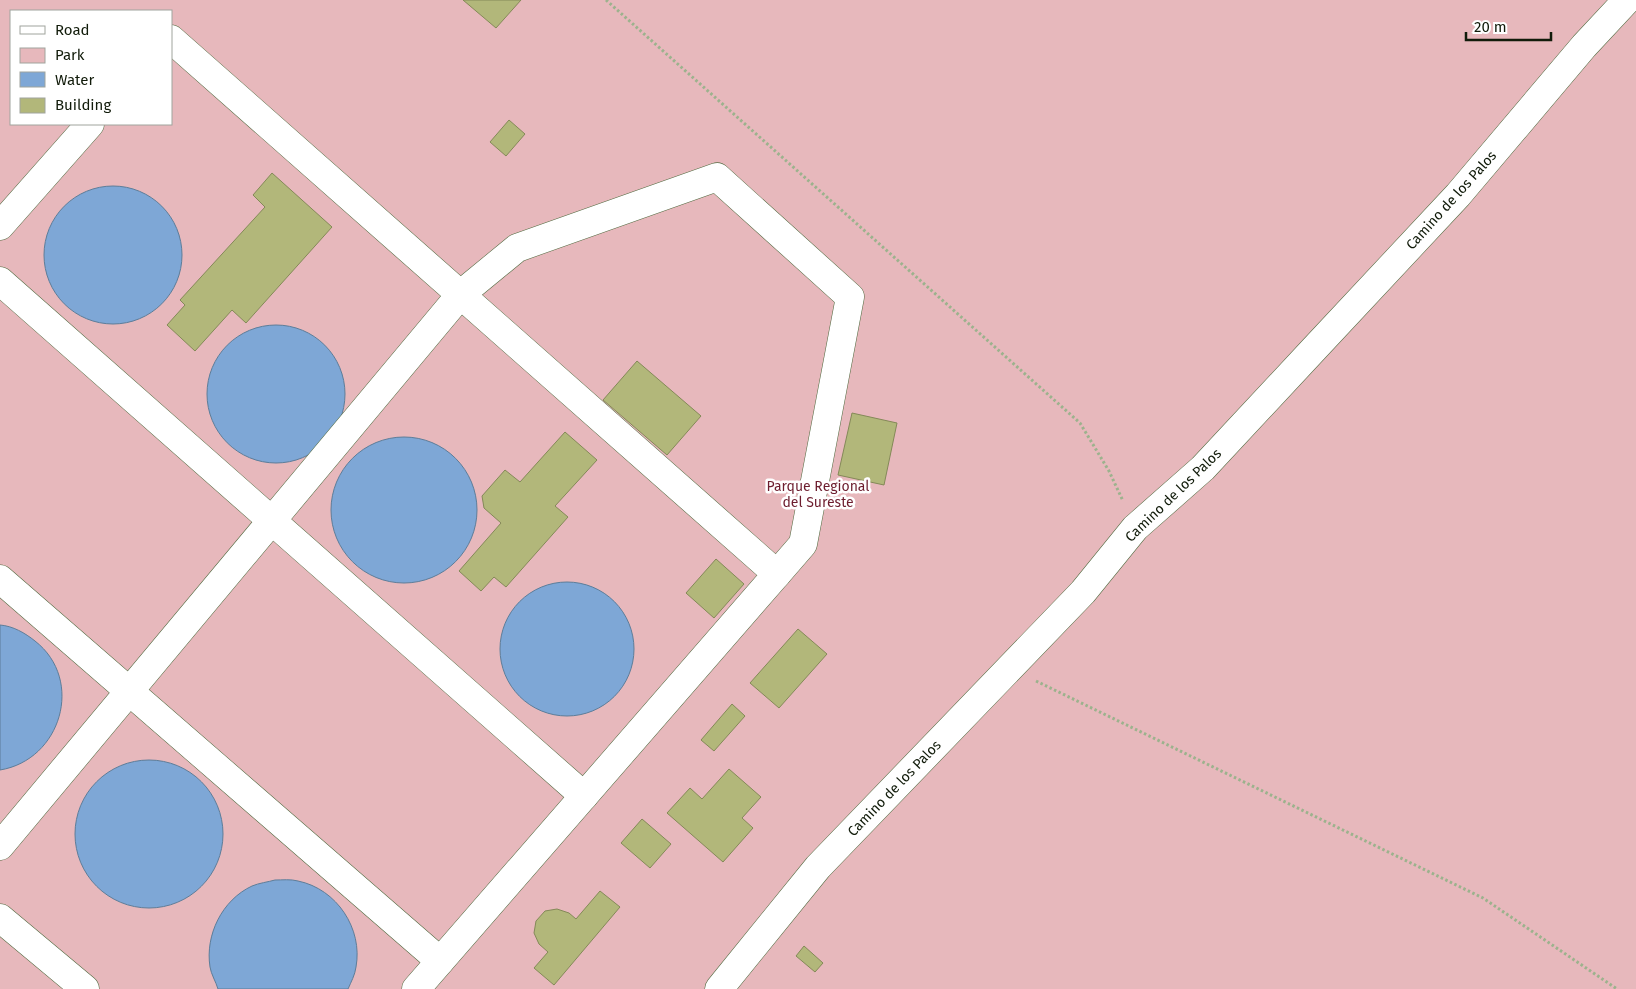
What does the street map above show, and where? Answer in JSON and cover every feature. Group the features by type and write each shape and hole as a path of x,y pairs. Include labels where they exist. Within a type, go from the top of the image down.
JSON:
{"street":[{"name":"Camino de los Palos","path":"719,989 818,867 1083,592 1135,528 1203,468 1334,328 1458,195 1584,46 1627,0"},
{"path":"172,40 777,574"},
{"path":"0,226 89,125"},
{"path":"0,846 461,294 517,248 717,177 850,297 803,544 416,989"},
{"path":"0,281 584,796"},
{"path":"0,579 440,961"},
{"path":"0,918 85,989"}],"path":[{"path":"606,0 1080,423 1109,471 1135,528"},
{"path":"1010,669 1483,898 1617,989"}],"green space":[{"name":"Parque Regional del Sureste","path":"0,0 1636,0 1636,989 0,989"}],"water":[{"path":"113,186 127,187 140,191 152,197 162,206 171,216 177,228 181,241 181,269 177,282 171,294 162,304 152,313 140,319 127,323 113,324 99,323 86,319 74,313 64,304 55,294 49,282 45,269 44,255 45,241 49,228 55,216 64,206 74,197 86,191 99,187"},
{"path":"276,325 290,326 303,330 315,336 325,345 334,355 340,367 344,380 344,408 340,421 334,433 325,443 315,452 303,458 290,462 276,463 262,462 249,458 237,452 227,443 218,433 212,421 208,408 207,394 208,380 212,367 218,355 227,345 237,336 249,330 262,326"},
{"path":"404,437 432,443 455,459 471,482 477,510 471,538 455,561 432,577 404,583 376,577 353,561 337,538 331,510 337,482 353,459 376,443"},
{"path":"567,582 593,587 615,601 629,623 634,649 629,675 615,697 593,711 567,716 541,711 519,697 505,675 500,649 505,623 519,601 541,587"},
{"path":"0,625 14,628 27,635 50,657 59,676 62,696 59,716 51,735 38,751 21,763 0,770"},
{"path":"149,760 177,766 201,782 217,806 223,834 217,862 201,886 177,902 149,908 121,902 97,886 81,862 75,834 81,806 97,782 121,766"},
{"path":"275,880 295,880 312,885 324,892 344,913 351,925 357,953 353,978 348,989 218,989 211,970 209,955 213,931 218,920 224,909 241,892 252,886"}],"building":[{"path":"463,0 521,0 496,28"},
{"path":"509,120 525,134 506,156 490,142"},
{"path":"272,173 332,227 246,323 232,310 195,351 167,325 185,305 180,300 265,207 253,195"},
{"path":"637,361 701,416 667,455 603,400"},
{"path":"852,413 897,423 884,485 838,475"},
{"path":"565,432 597,460 555,506 568,517 506,587 494,577 481,591 459,571 501,523 484,508 482,496 505,470 520,482"},
{"path":"716,559 744,584 714,618 686,593"},
{"path":"798,629 827,654 779,708 750,683"},
{"path":"732,704 745,716 714,751 701,740"},
{"path":"729,769 761,797 742,818 753,828 723,862 667,813 690,788 702,799"},
{"path":"642,819 671,844 650,868 621,843"},
{"path":"600,891 620,907 554,985 534,968 548,952 539,944 534,933 536,921 545,911 557,909 569,913 576,919"},
{"path":"804,946 823,963 815,972 796,956"}]}
